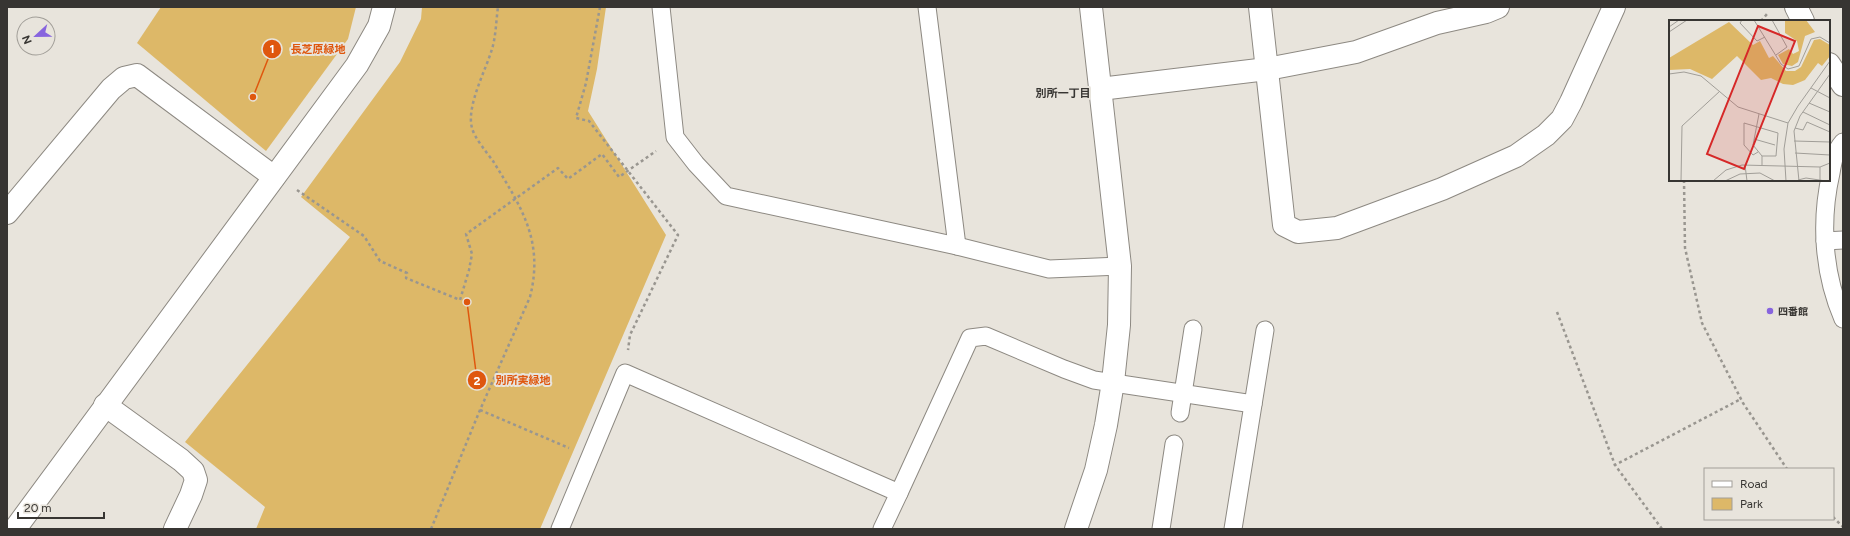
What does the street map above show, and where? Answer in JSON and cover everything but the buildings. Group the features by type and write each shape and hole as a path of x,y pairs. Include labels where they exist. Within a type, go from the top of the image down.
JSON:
{"street":[{"path":"14,529 105,405 283,181 357,64 379,26 384,7"},
{"path":"1076,529 1096,470 1106,425 1113,382 1119,324 1120,266 1092,7"},
{"path":"1260,7 1284,225 1298,232 1337,228 1442,188 1509,159 1546,135 1562,118 1571,102 1614,7"},
{"path":"1100,89 1266,70 1356,52 1436,15 1486,12 1498,7"},
{"path":"1796,7 1802,20"},
{"path":"1830,66 1843,85"},
{"path":"7,213 111,89 124,78 137,76 283,181"},
{"path":"105,405 181,460 193,471 196,480 191,495 175,529"}],"lane":[{"path":"661,7 675,137 696,164 726,196 957,246 1049,269 1120,266"},
{"path":"927,7 957,246"},
{"path":"1830,176 1835,154 1843,142"},
{"path":"1829,181 1826,194 1825,242 1827,265 1833,290 1843,320"},
{"path":"1825,242 1843,240"},
{"path":"1180,414 1193,329"},
{"path":"1233,529 1265,330"},
{"path":"882,529 970,338 986,336 1070,372 1094,380 1253,404"},
{"path":"560,529 625,373 899,493"},
{"path":"1161,529 1174,444"}],"path":[{"path":"431,529 480,410 530,297 534,281 536,257 530,230 514,198 472,129 471,111 493,47 498,7"},
{"path":"600,7 586,83 576,118 589,121 678,235 630,335"},
{"path":"1762,20 1767,14"},
{"path":"283,181 364,236 380,261 407,272 406,278 460,300 472,254 466,234 514,198 558,168 568,179 602,154 619,177 645,159"},
{"path":"1684,181 1685,248 1702,323 1741,399 1786,468"},
{"path":"1557,312 1615,465 1662,529"},
{"path":"1615,465 1741,399"},
{"path":"480,410 574,450"},
{"path":"1834,518 1843,527"}],"green space":[{"path":"161,7 356,7 348,39 266,151 137,43"},
{"path":"422,7 606,7 597,69 588,111 666,235 540,529 256,529 265,507 185,442 350,237 301,197 400,62 421,19"}],"place":[{"name":"長芝原緑地","path":"253,97"},
{"name":"別所実緑地","path":"467,302"},
{"name":"四番館","path":"1770,311"}],"district":[{"name":"別所一丁目","path":"1063,93"}]}
